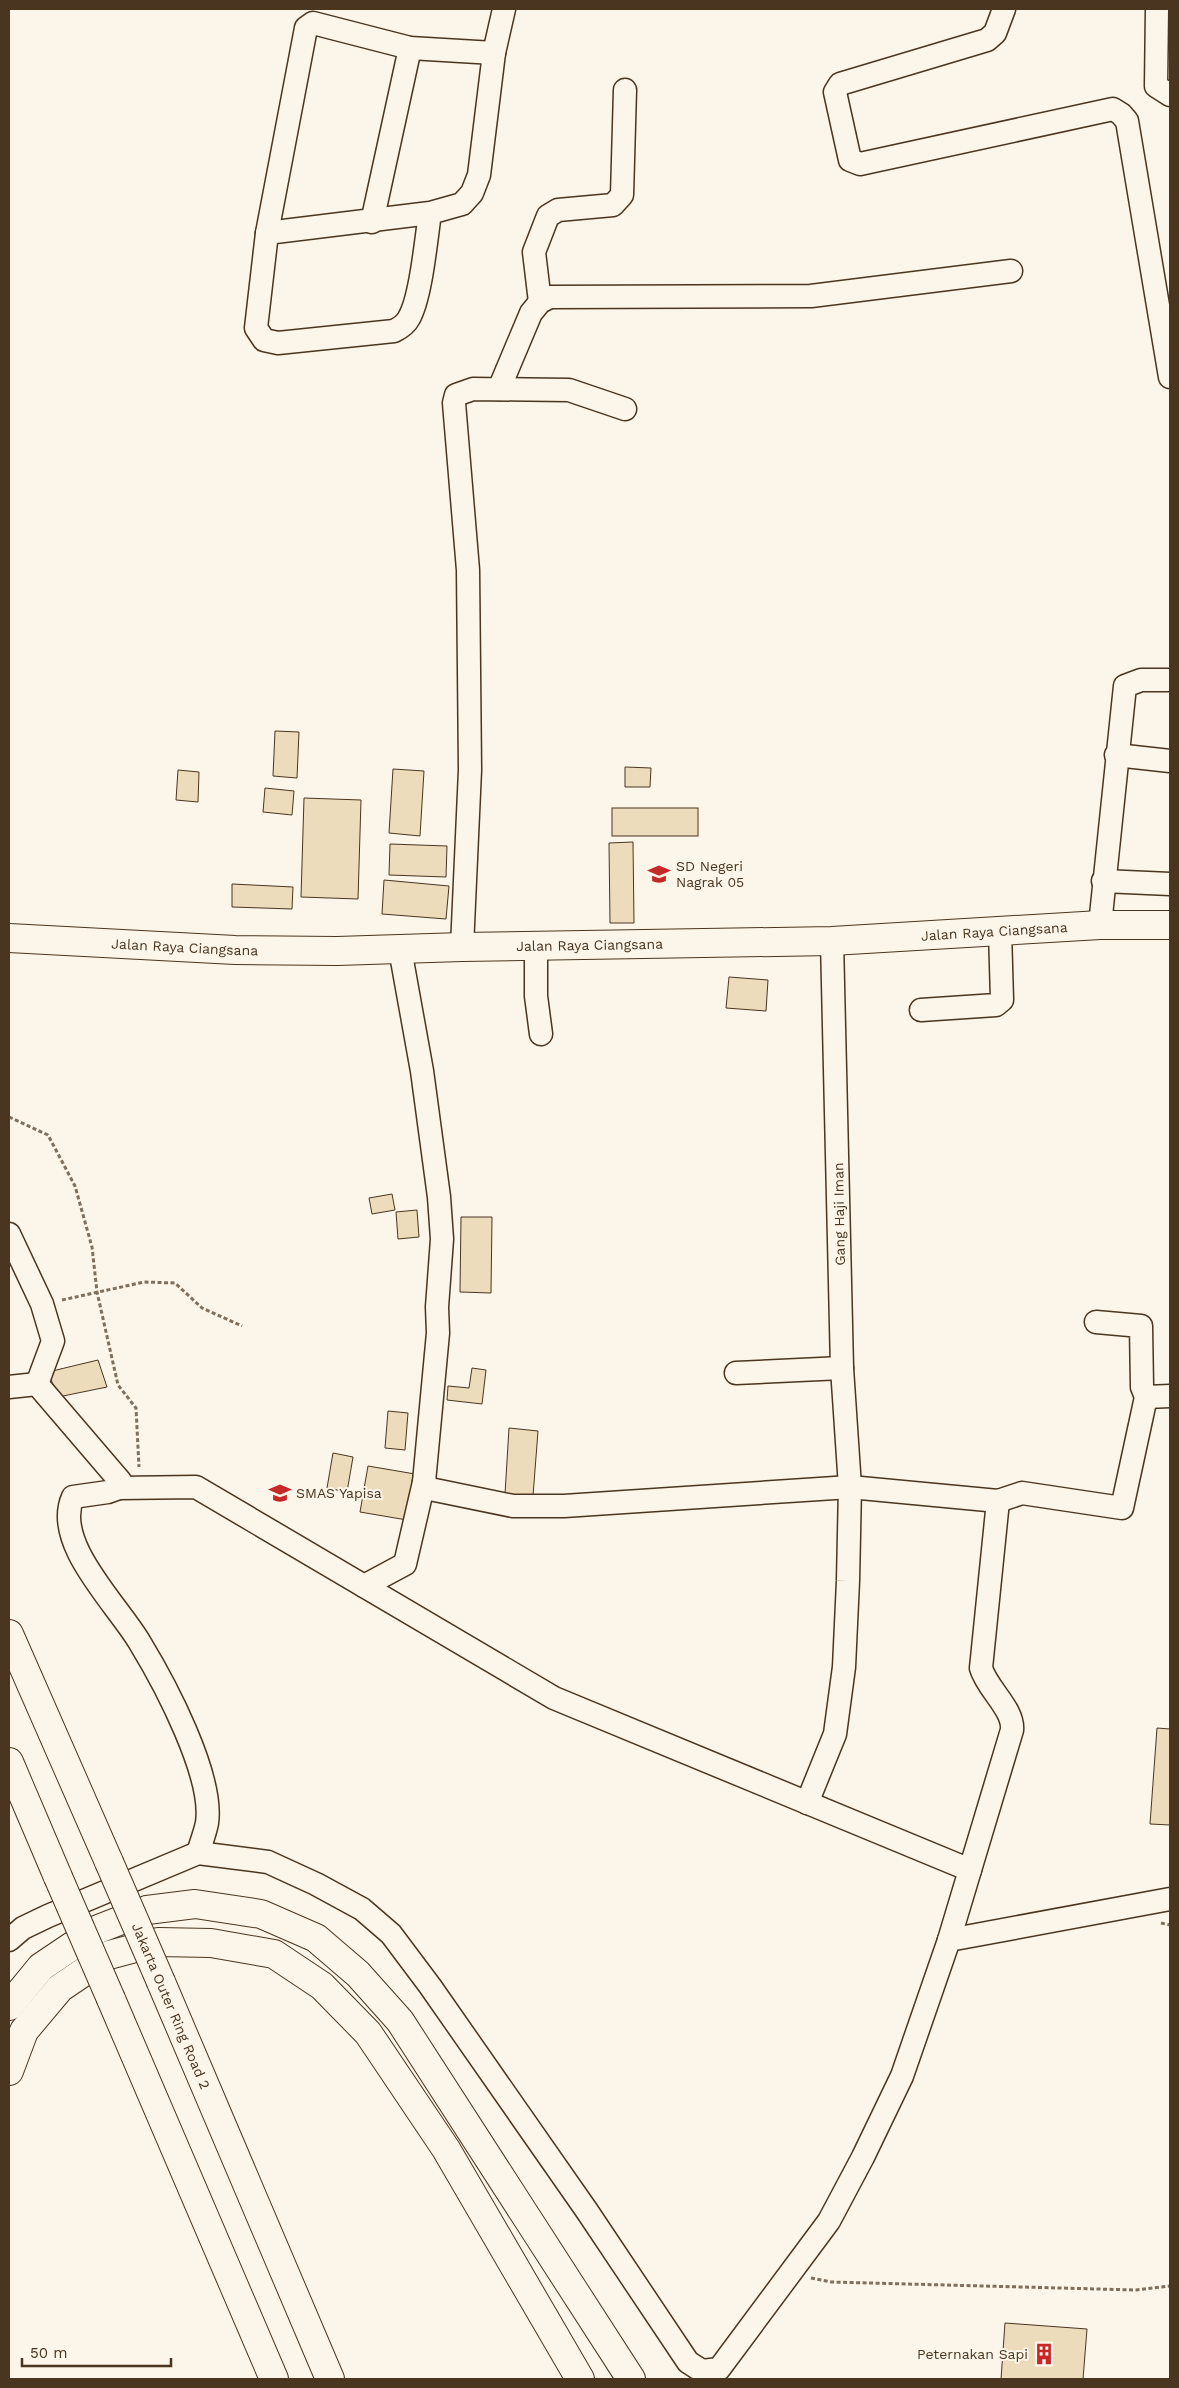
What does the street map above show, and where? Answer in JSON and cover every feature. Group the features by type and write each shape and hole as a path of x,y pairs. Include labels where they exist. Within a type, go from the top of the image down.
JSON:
{"main road":[{"name":"Jalan Raya Ciangsana","path":"9,938 235,950 400,949 832,941 1100,925 1170,925"},
{"name":"Jakarta Outer Ring Road 2","path":"9,1634 161,1982 330,2379"},
{"path":"9,1762 274,2379"},
{"path":"9,2006 41,1967 96,1930 147,1910 195,1904 261,1914 316,1938 358,1974 400,2021 631,2379"},
{"path":"9,2071 24,2031 60,1988 109,1955 158,1942 210,1943 274,1954 322,1986 368,2034 446,2149 580,2379"},
{"path":"131,2047 257,2379"}],"street":[{"path":"267,233 430,214 462,204 472,193 478,175 494,53 504,9"},
{"path":"1004,9 995,33 987,40 840,84 835,92 850,160 860,164 1112,109 1121,114 1127,121 1170,378"},
{"path":"1157,9 1156,86 1164,93 1170,94"},
{"path":"430,214 416,301 409,319 394,331 278,343 264,340 256,328 267,233 306,28 313,23 410,48 494,53"},
{"path":"372,222 410,48"},
{"path":"540,302 534,252 548,216 558,210 613,205 622,195 625,90"},
{"path":"499,389 531,313 540,302 550,297 837,294 1011,271"},
{"path":"462,947 470,770 468,570 454,403 456,395 462,392 499,389 569,390 625,409"},
{"path":"1100,925 1124,686 1141,680 1170,680"},
{"path":"1116,755 1170,761"},
{"path":"1103,881 1170,884"},
{"path":"921,1010 996,1005 1002,1000 1000,931"},
{"name":"Gang Haji Iman","path":"807,1803 835,1734 845,1658 850,1487 842,1368 832,941"},
{"path":"536,946 537,1004 540,1034"},
{"path":"364,1586 405,1564 424,1482 438,1333 437,1307 442,1239 439,1197 422,1071 400,949"},
{"path":"9,1234 42,1304 53,1341 37,1384"},
{"path":"424,1482 430,1489 521,1506 564,1506 850,1487 998,1501 1022,1493 1122,1508 1146,1397 1142,1387 1141,1326 1096,1322"},
{"path":"736,1373 842,1368"},
{"path":"37,1384 120,1481 129,1488"},
{"path":"9,1387 37,1384"},
{"path":"1146,1397 1170,1396"},
{"path":"198,1853 207,1822 205,1797 198,1763 173,1705 140,1642 81,1556 70,1532 70,1504 73,1497 129,1488 196,1487 554,1698 970,1870"},
{"path":"9,1940 23,1928 48,1916 198,1853 268,1862 316,1884 362,1909 391,1934 581,2203 688,2362 702,2371 719,2369 829,2221 863,2157 902,2076 949,1940 1013,1723 1012,1718 991,1689 981,1668 998,1501"},
{"path":"949,1940 1170,1899"}],"path":[{"path":"9,1117 48,1135 75,1186 92,1247 97,1292 118,1385 136,1408 129,1488"},
{"path":"42,1304 144,1282 175,1284 202,1308 242,1326"},
{"path":"791,2274 831,2282 1136,2290 1170,2286"}],"building":[{"path":"275,731 299,732 297,778 273,776"},
{"path":"625,767 651,768 650,787 625,787"},
{"path":"393,769 424,771 420,836 389,833"},
{"path":"178,770 199,772 198,802 176,800"},
{"path":"265,788 294,791 292,815 263,812"},
{"path":"304,798 361,800 358,899 301,897"},
{"path":"612,808 698,808 698,836 612,836"},
{"path":"633,842 634,923 610,923 609,843"},
{"path":"390,844 447,846 446,877 389,875"},
{"path":"384,880 449,886 446,919 382,914"},
{"path":"232,884 293,887 292,909 232,907"},
{"path":"729,977 768,980 766,1011 726,1008"},
{"path":"392,1194 395,1210 372,1214 369,1198"},
{"path":"417,1210 419,1237 398,1239 396,1212"},
{"path":"461,1217 492,1217 491,1293 460,1292"},
{"path":"98,1360 107,1387 58,1397 48,1372"},
{"path":"472,1368 486,1370 482,1404 447,1400 448,1386 469,1388"},
{"path":"388,1411 408,1413 405,1450 385,1448"},
{"path":"509,1428 538,1431 533,1496 505,1494"},
{"path":"333,1453 353,1457 347,1492 327,1488"},
{"path":"368,1466 415,1474 407,1520 360,1512"},
{"path":"1157,1728 1170,1729 1170,1825 1150,1824"},
{"name":"Peternakan Sapi","path":"1005,2323 1087,2329 1083,2379 1001,2379"}],"place":[{"name":"SD Negeri Nagrak 05","path":"659,874"},
{"name":"SMAS Yapisa","path":"280,1493"},
{"name":"Peternakan Sapi","path":"1044,2354"}]}
